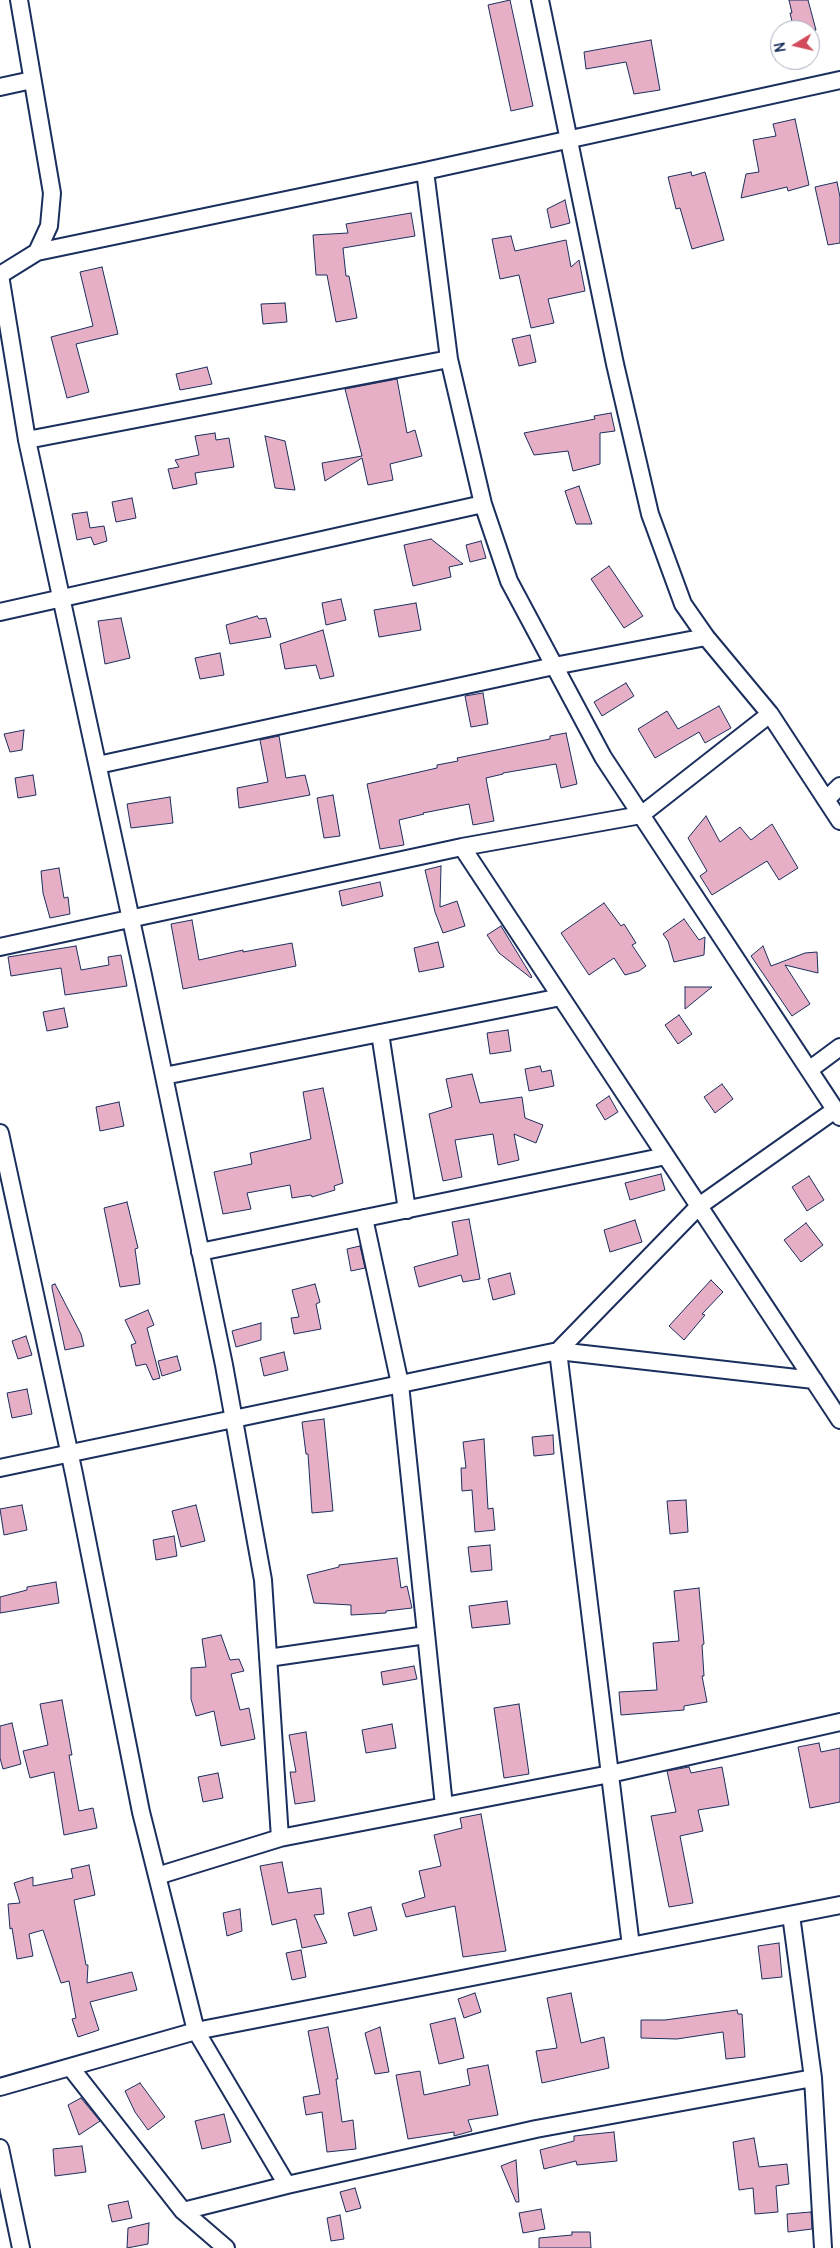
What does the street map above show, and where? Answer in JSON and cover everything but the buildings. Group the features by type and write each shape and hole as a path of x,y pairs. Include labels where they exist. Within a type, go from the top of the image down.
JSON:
{"street":[{"path":"19,0 52,194 49,226 37,252"},
{"path":"540,0 615,364 650,514 683,604 706,637 770,714 840,821"},
{"path":"0,87 32,80"},
{"path":"280,1838 263,1580 234,1418 131,920 27,440 0,275 37,252 425,171 840,80"},
{"path":"425,171 449,359 483,504 509,581 603,757 837,1114 699,1206 558,1351"},
{"path":"27,440 449,359"},
{"path":"0,612 483,504"},
{"path":"98,765 554,666 706,637"},
{"path":"0,948 462,847 641,815 770,714"},
{"path":"826,800 840,786"},
{"path":"462,847 840,1420"},
{"path":"164,1076 561,997"},
{"path":"380,1033 406,1210"},
{"path":"808,1070 840,1048"},
{"path":"0,1133 70,1455 141,1812 196,2031 287,2185"},
{"path":"200,1252 666,1156"},
{"path":"364,1218 400,1384 444,1806"},
{"path":"558,1351 631,1946"},
{"path":"0,1468 70,1455 234,1418 558,1351 814,1380"},
{"path":"268,1658 426,1635"},
{"path":"157,1876 280,1838 610,1774 840,1722"},
{"path":"0,2087 72,2068 196,2031 840,1905"},
{"path":"791,1915 813,2078 823,2248"},
{"path":"72,2068 183,2210 226,2248"},
{"path":"183,2210 536,2129 813,2078"},
{"path":"0,2148 21,2248"}]}
